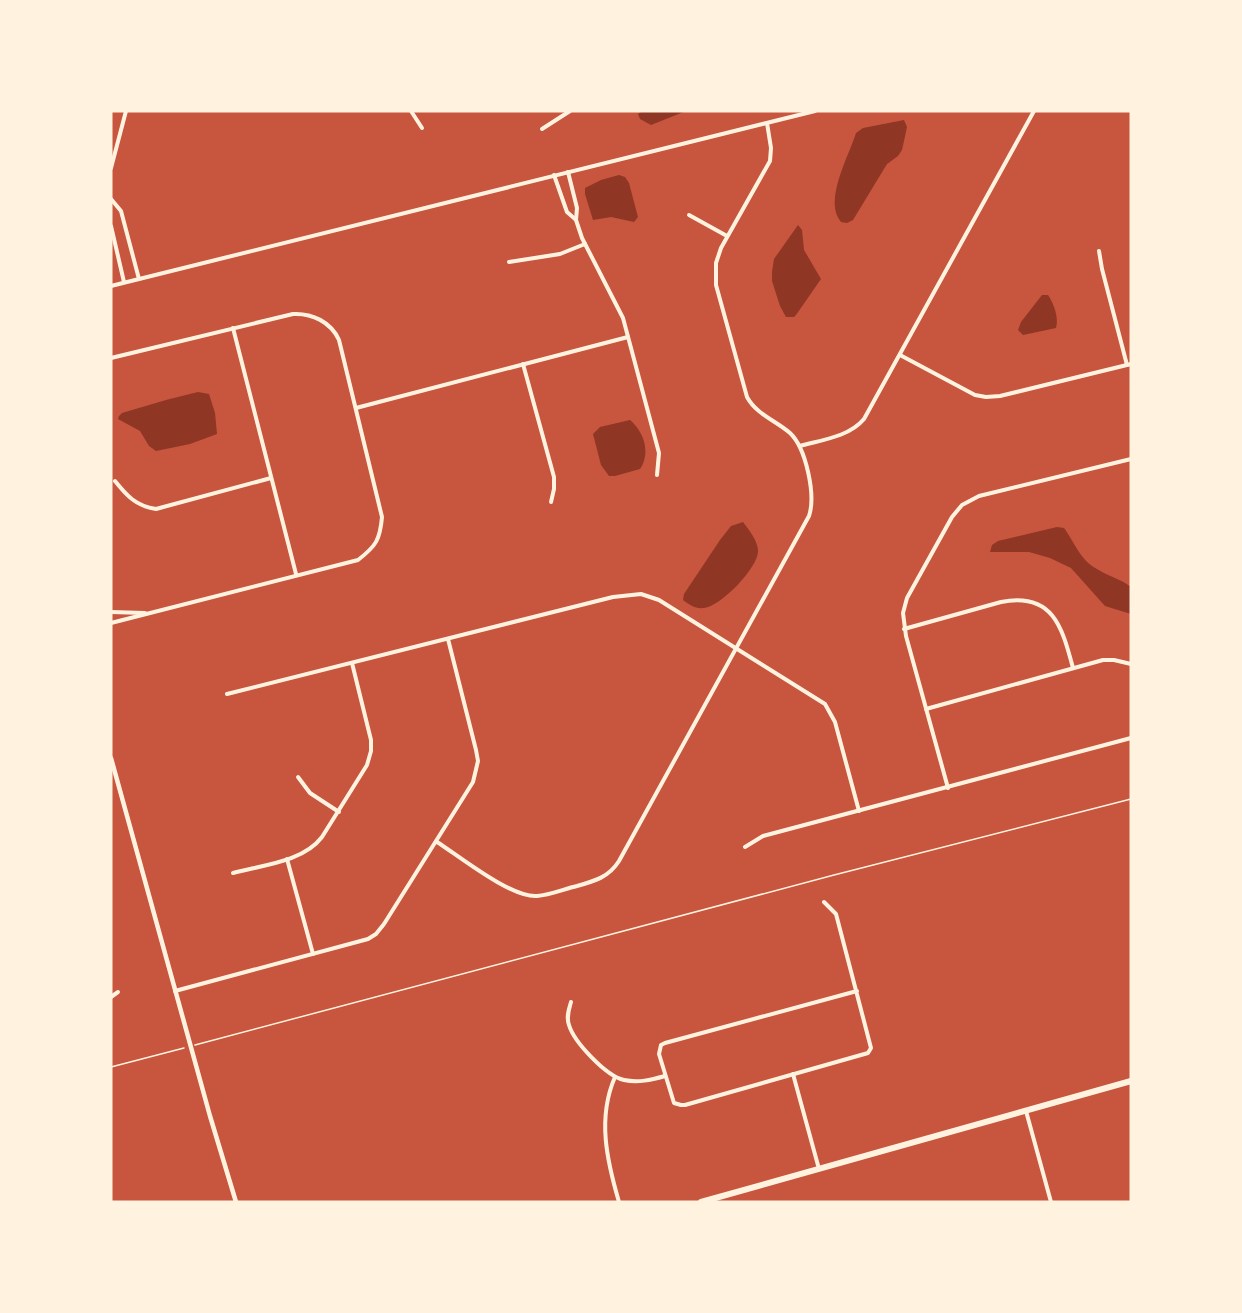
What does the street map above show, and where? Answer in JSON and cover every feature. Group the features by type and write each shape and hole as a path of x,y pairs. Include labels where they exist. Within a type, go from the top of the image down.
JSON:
{"main road":[{"path":"701,1202 1131,1081"}],"street":[{"path":"111,168 126,111"},
{"path":"411,111 422,128"},
{"path":"542,129 570,111"},
{"path":"111,286 815,111"},
{"path":"800,446 845,433 859,425 867,414 1034,111"},
{"path":"437,842 486,874 524,895 538,896 590,882 609,873 619,861 812,508 813,494 800,446 790,433 756,410 746,393 716,285 716,263 727,236 770,161 771,148 767,123"},
{"path":"568,172 577,208 576,220 585,244 623,318 659,453 657,475"},
{"path":"554,175 567,212 576,220"},
{"path":"111,199 121,211 139,279"},
{"path":"690,215 727,236"},
{"path":"111,226 124,282"},
{"path":"509,262 560,254 585,244"},
{"path":"900,355 975,395 986,398 1129,364 1102,269 1099,250"},
{"path":"111,358 293,314 303,313 324,321 337,334 339,340 382,517 380,534 375,546 358,560 111,623"},
{"path":"232,328 296,574"},
{"path":"356,408 628,337"},
{"path":"523,363 554,477 551,502"},
{"path":"948,788 904,629 903,613 907,598 952,517 962,505 986,494 1131,459"},
{"path":"115,481 128,498 143,506 156,508 271,478"},
{"path":"227,694 634,593 648,595 819,699 830,710 859,811"},
{"path":"904,629 1001,602 1016,599 1028,600 1042,606 1056,618 1065,638 1073,668"},
{"path":"111,612 148,613"},
{"path":"176,991 368,939 376,933 437,842 473,782 478,760 448,639"},
{"path":"926,709 1103,660 1131,664"},
{"path":"233,873 287,859 305,853 314,847 339,812 367,765 371,751 370,734 352,663"},
{"path":"745,847 763,836 1131,738"},
{"path":"111,758 236,1202"},
{"path":"298,777 310,793 339,812"},
{"path":"287,859 313,954"},
{"path":"824,902 836,914 871,1048 868,1053 681,1106 672,1100 659,1054 661,1045 665,1042 856,991"},
{"path":"111,998 118,992"},
{"path":"571,1002 568,1024 576,1038 599,1065 615,1077 634,1082 665,1076"},
{"path":"793,1074 819,1169"},
{"path":"615,1077 607,1096 606,1126 608,1160 619,1202"},
{"path":"1026,1111 1051,1202"}],"path":[{"path":"111,1067 834,875 1131,799"}],"shaded area":[{"path":"642,111 686,111 651,125 640,119 638,114"},
{"path":"904,120 907,127 902,150 887,164 853,220 847,223 841,222 836,213 836,191 856,133 863,128"},
{"path":"619,175 625,177 629,183 638,217 634,222 611,217 593,220 585,188"},
{"path":"798,225 802,230 804,250 821,279 796,315 786,317 772,281 772,272 774,259"},
{"path":"1042,295 1048,295 1052,303 1056,316 1056,328 1023,335 1018,330 1021,322"},
{"path":"198,392 209,394 215,413 217,434 190,444 156,451 149,446 140,431 118,419 122,413"},
{"path":"630,420 639,430 644,443 643,463 640,469 609,476 601,465 593,434 600,427"},
{"path":"743,522 758,547 752,567 720,601 704,608 690,605 683,600 684,594 731,526"},
{"path":"1057,527 1064,528 1082,556 1091,565 1131,587 1131,614 1105,606 1071,568 1050,558 1029,552 990,552 992,545 998,541"}]}
